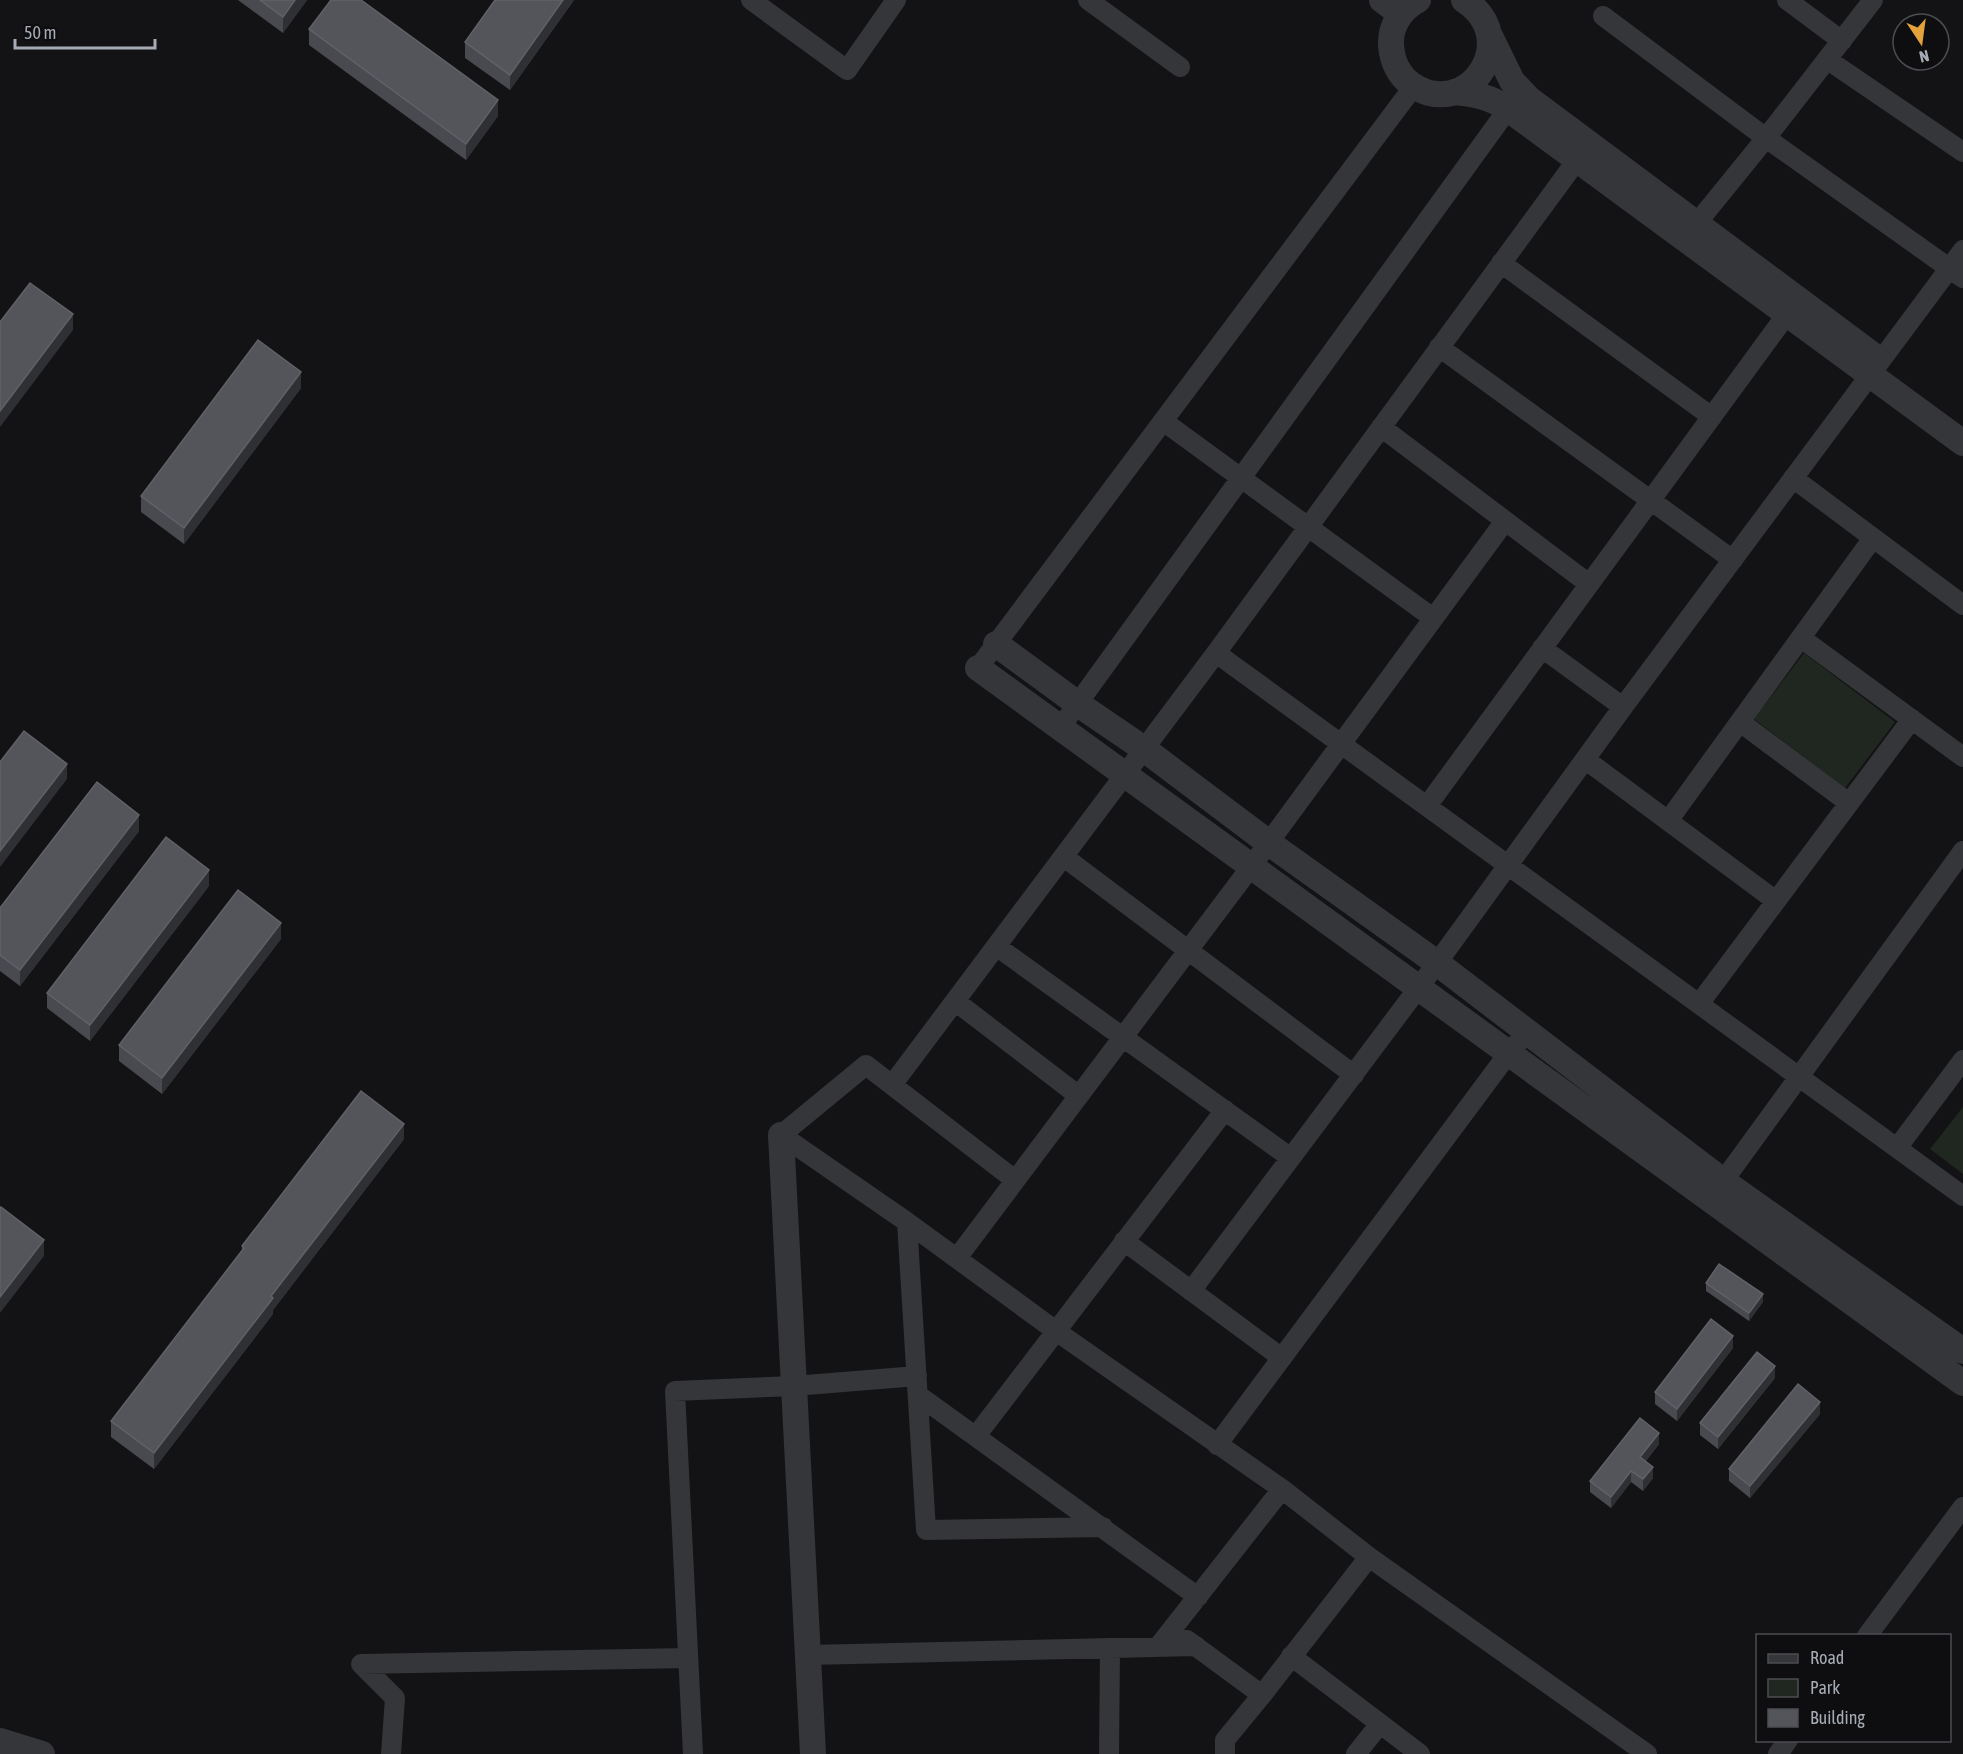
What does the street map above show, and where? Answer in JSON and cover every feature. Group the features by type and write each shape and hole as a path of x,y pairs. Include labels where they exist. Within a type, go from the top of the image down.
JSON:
{"street":[{"path":"751,0 847,70 897,0"},
{"path":"1088,0 1180,67"},
{"path":"1787,0 1842,41"},
{"path":"1691,231 1873,0"},
{"path":"1400,5 1390,40 1394,63 1400,74 1414,86 1431,93 1443,94 1466,87 1483,71 1488,60 1491,48 1487,24 1468,1"},
{"path":"1603,16 1766,138 1956,273"},
{"path":"1490,36 1512,81 1529,99 1691,231 1787,314 1963,421"},
{"path":"1828,60 1963,152"},
{"path":"1414,86 978,668 1508,1054 1963,1351"},
{"path":"1454,92 1479,94 1508,108 1577,160 1691,231 1876,368 1963,443"},
{"path":"1060,728 1508,108"},
{"path":"892,1085 1125,776 1577,160"},
{"path":"1191,1291 1418,989 1793,478 1876,368 1956,273 1963,249"},
{"path":"1501,263 1712,417"},
{"path":"1426,806 1787,314"},
{"path":"1439,347 1734,560"},
{"path":"1163,421 1433,618"},
{"path":"1381,427 1589,584"},
{"path":"1793,478 1963,605"},
{"path":"957,1258 1269,843 1504,520"},
{"path":"1668,821 1873,538"},
{"path":"1801,638 1963,757"},
{"path":"996,644 1437,963 1527,1032 1717,1190 1963,1383"},
{"path":"1542,648 1623,707"},
{"path":"1216,653 1963,1196"},
{"path":"1699,1004 1912,719"},
{"path":"1740,722 1849,803"},
{"path":"1586,760 1776,901"},
{"path":"1717,1190 1963,851"},
{"path":"1064,857 1354,1074"},
{"path":"996,946 1291,1158"},
{"path":"955,1001 1079,1096"},
{"path":"1217,1445 1508,1054 1527,1032"},
{"path":"1897,1148 1963,1060"},
{"path":"781,1135 866,1065 1015,1180"},
{"path":"976,1436 1225,1110"},
{"path":"781,1135 1282,1489 1368,1557 1647,1754"},
{"path":"781,1135 813,1754"},
{"path":"907,1222 926,1530 1103,1527"},
{"path":"1124,1241 1282,1358"},
{"path":"693,1754 675,1392 794,1386 917,1386 976,1436 1198,1597"},
{"path":"1158,1647 1282,1489"},
{"path":"1868,1634 1963,1507"},
{"path":"1243,1754 1225,1747 1291,1656 1368,1557"},
{"path":"1173,1629 1262,1695"},
{"path":"808,1655 1196,1646"},
{"path":"1109,1754 1110,1648"},
{"path":"1291,1656 1420,1754"},
{"path":"391,1754 395,1698 361,1664 688,1658"},
{"path":"1356,1754 1380,1724"},
{"path":"0,1741 42,1754"}],"green space":[{"path":"1804,653 1895,722 1845,788 1754,719"},
{"path":"1963,1107 1963,1174 1930,1149"}],"building":[{"path":"260,0 295,0 283,17"},
{"path":"331,0 361,0 498,100 466,144 309,29"},
{"path":"495,0 563,0 510,75 465,42"},
{"path":"30,283 73,314 0,411 0,322"},
{"path":"258,340 301,372 184,528 141,496"},
{"path":"24,731 67,764 0,851 0,762"},
{"path":"97,782 139,815 20,970 0,955 0,908"},
{"path":"166,837 209,870 90,1025 47,993"},
{"path":"238,890 281,923 162,1078 119,1045"},
{"path":"361,1091 404,1124 271,1296 273,1298 154,1453 111,1421"},
{"path":"1,1207 44,1240 0,1297 0,1209"},
{"path":"1719,1264 1763,1294 1749,1313 1706,1283"},
{"path":"1711,1319 1733,1336 1677,1409 1655,1392"},
{"path":"1757,1352 1775,1366 1718,1437 1700,1423"},
{"path":"1798,1384 1820,1402 1750,1486 1729,1469"},
{"path":"1640,1418 1659,1433 1640,1457 1653,1467 1643,1479 1631,1471 1611,1497 1590,1481"}]}
